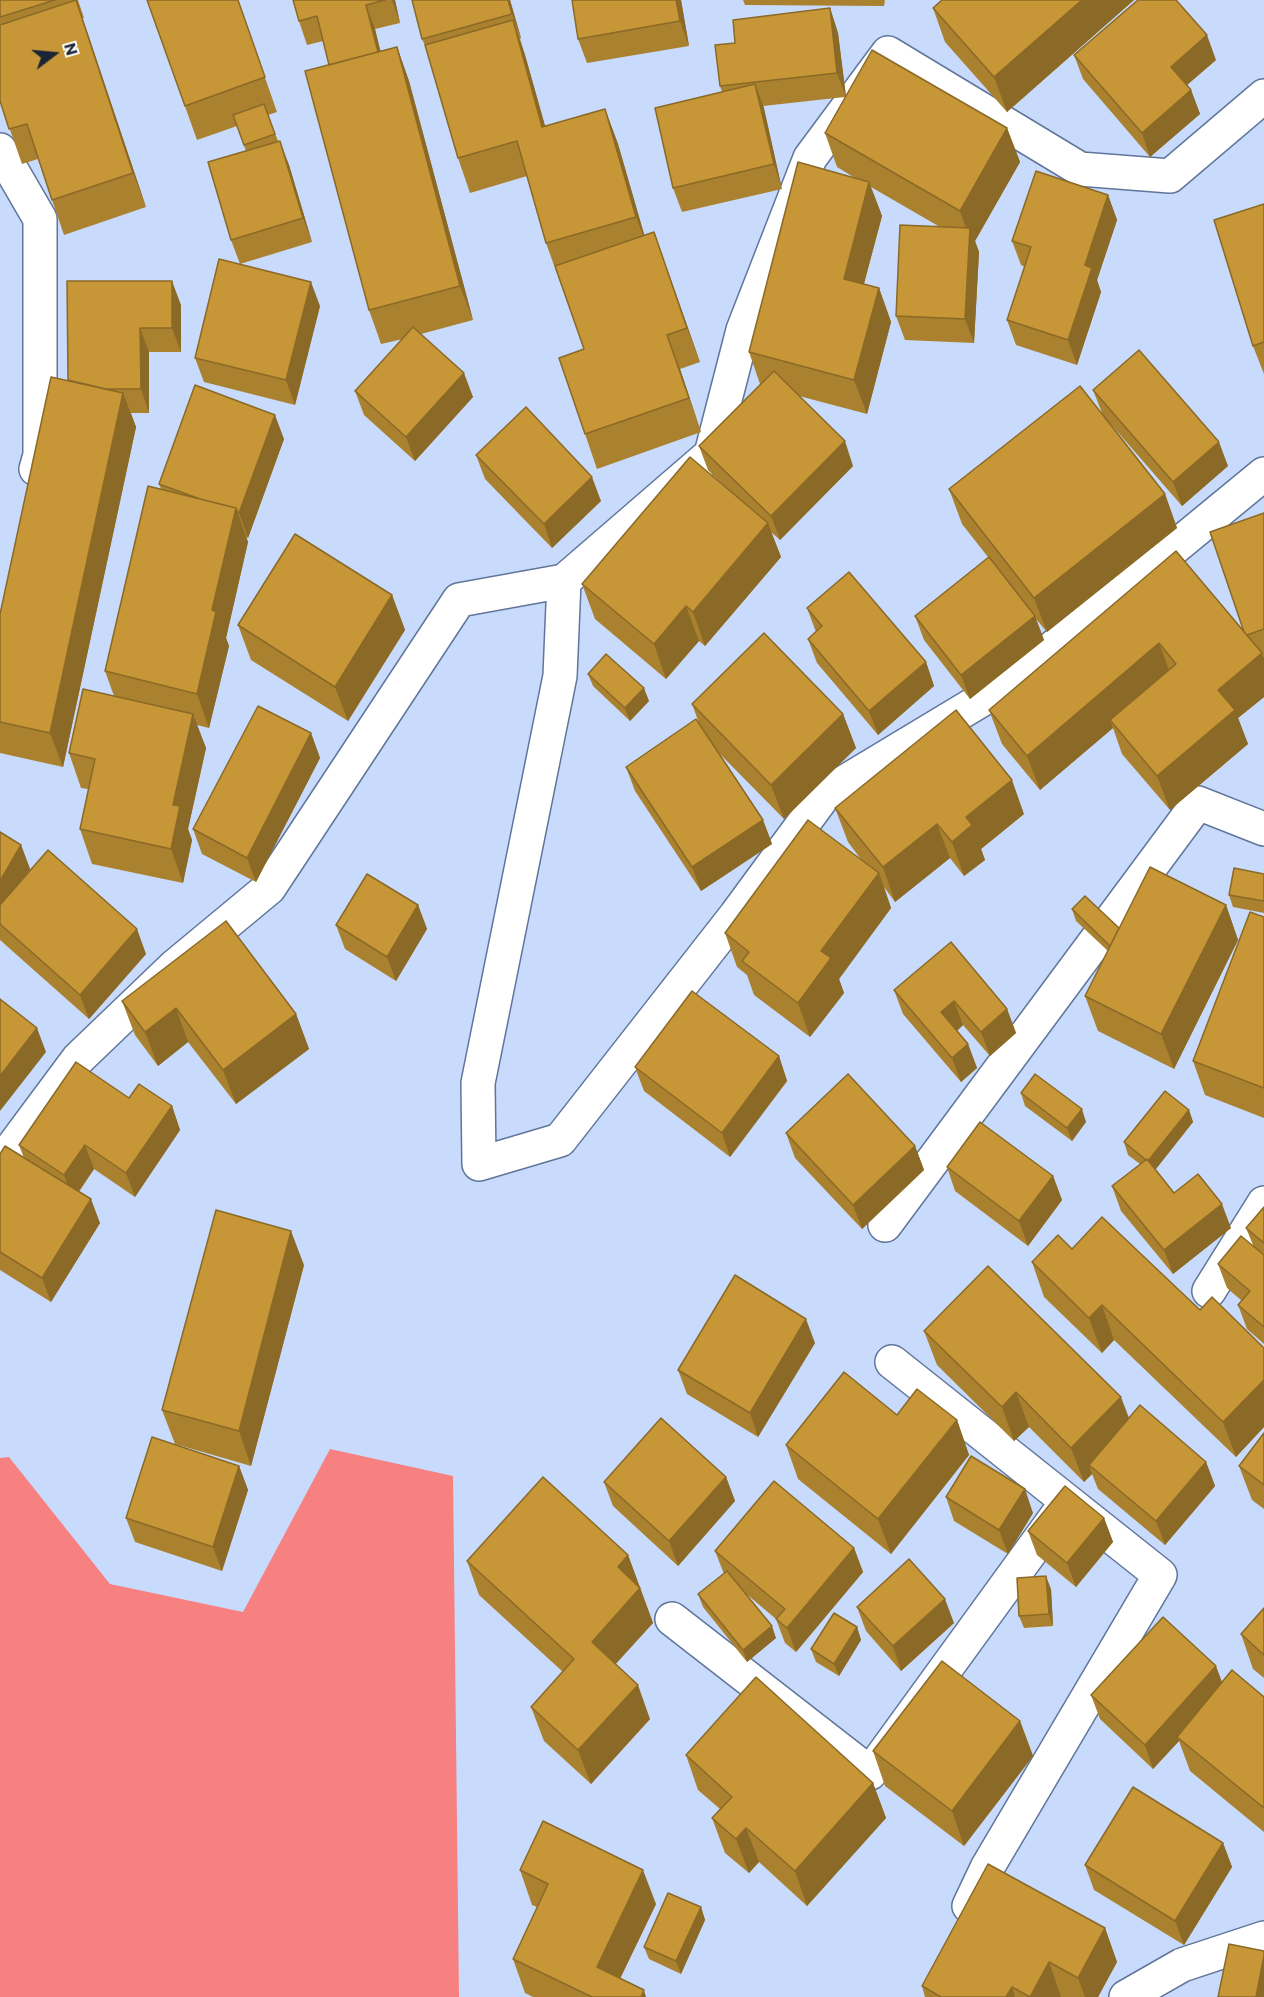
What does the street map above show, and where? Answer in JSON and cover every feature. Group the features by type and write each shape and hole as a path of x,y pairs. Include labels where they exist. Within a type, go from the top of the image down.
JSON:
{"street":[{"path":"0,1164 78,1059 175,966 268,888 459,600 564,581 711,454 743,330 810,158 888,53 1080,169 1170,176 1264,96"},
{"path":"0,150 40,219 40,454 29,501"},
{"path":"564,581 560,676 478,1083 479,1164 560,1140 736,915 825,794 1011,682 1264,474"},
{"path":"885,1225 1198,803 1264,829"},
{"path":"1209,1291 1264,1203"},
{"path":"892,1362 1160,1575 987,1868 957,1933"},
{"path":"672,1619 870,1773 1067,1501"},
{"path":"1126,1997 1182,1965 1264,1938"}],"shaded area":[{"path":"330,1449 453,1476 459,1997 0,1997 0,1458 9,1457 110,1584 243,1612"}],"building":[{"path":"0,0 55,0 0,17"},
{"path":"76,0 133,173 52,200 27,124 9,129 0,101 0,25"},
{"path":"147,0 238,0 265,77 185,106"},
{"path":"293,0 385,0 366,5 378,52 329,65 317,16 299,21"},
{"path":"412,0 508,0 512,14 422,39"},
{"path":"572,0 676,0 680,21 578,39"},
{"path":"942,0 1082,0 994,77 933,8"},
{"path":"1138,0 1176,0 1207,35 1171,67 1191,90 1142,133 1074,55"},
{"path":"830,8 837,73 720,86 715,45 735,43 733,20"},
{"path":"513,20 542,127 605,109 636,217 546,243 517,141 458,158 425,45"},
{"path":"397,47 460,286 369,310 305,71"},
{"path":"872,50 1007,128 960,211 825,133"},
{"path":"755,84 774,164 673,188 655,108"},
{"path":"264,104 275,134 244,145 233,115"},
{"path":"280,141 303,218 231,240 208,162"},
{"path":"798,162 869,182 844,279 879,288 854,380 749,352"},
{"path":"1036,171 1108,195 1085,265 1092,268 1068,340 1007,320 1031,247 1012,241"},
{"path":"1264,204 1264,342 1253,346 1214,220"},
{"path":"900,225 970,228 965,319 896,316"},
{"path":"654,232 687,328 667,335 689,398 585,434 559,358 584,349 555,266"},
{"path":"219,259 311,282 286,380 195,358"},
{"path":"67,281 172,281 172,328 140,328 141,389 106,389 68,380"},
{"path":"413,327 464,373 406,437 355,391"},
{"path":"1139,350 1219,442 1173,482 1093,390"},
{"path":"774,371 845,441 771,516 699,446"},
{"path":"51,377 123,393 50,733 0,722 0,614"},
{"path":"195,385 275,415 239,513 236,508 200,499 159,484"},
{"path":"1080,386 1165,494 1034,598 949,489"},
{"path":"526,407 592,477 544,524 476,455"},
{"path":"690,457 768,523 693,612 686,606 654,644 582,584"},
{"path":"148,486 236,508 212,610 216,612 197,694 105,671"},
{"path":"1264,513 1264,629 1247,635 1244,632 1210,532"},
{"path":"295,534 392,595 335,687 238,625"},
{"path":"1176,551 1262,653 1218,690 1235,710 1157,776 1110,720 1176,664 1159,643 1027,756 989,710"},
{"path":"989,557 1035,616 961,675 915,616"},
{"path":"849,572 926,662 869,711 808,639 822,626 807,608"},
{"path":"764,633 843,714 771,785 692,704"},
{"path":"606,654 644,688 625,708 588,674"},
{"path":"83,689 193,714 173,805 180,806 171,849 80,829 95,759 69,753"},
{"path":"258,706 311,733 247,858 193,829"},
{"path":"956,710 1012,780 966,817 972,825 952,842 937,824 883,867 835,808"},
{"path":"696,719 763,820 692,867 626,767"},
{"path":"808,820 879,873 821,951 831,958 798,1003 742,961 749,952 725,933"},
{"path":"0,832 21,845 0,881"},
{"path":"48,850 137,929 80,995 0,924 0,905"},
{"path":"1150,867 1226,905 1161,1034 1085,996"},
{"path":"1234,868 1264,874 1264,901 1229,895"},
{"path":"367,874 418,905 387,957 336,925"},
{"path":"1085,896 1119,928 1110,946 1072,909"},
{"path":"1250,912 1264,917 1264,1088 1193,1061"},
{"path":"226,921 296,1014 223,1070 176,1008 145,1032 122,1001"},
{"path":"951,942 1007,1009 981,1032 954,1001 941,1012 968,1044 952,1058 894,990"},
{"path":"692,991 779,1056 722,1133 635,1067"},
{"path":"0,999 37,1028 0,1076"},
{"path":"76,1062 129,1098 139,1084 172,1106 126,1173 85,1145 64,1175 19,1145"},
{"path":"848,1074 915,1146 853,1205 786,1133"},
{"path":"1035,1074 1082,1109 1067,1128 1021,1093"},
{"path":"1165,1091 1189,1110 1148,1161 1124,1142"},
{"path":"980,1122 1053,1176 1019,1221 947,1167"},
{"path":"5,1146 91,1199 42,1278 0,1252 0,1154"},
{"path":"1147,1159 1174,1193 1198,1174 1222,1204 1164,1250 1112,1186"},
{"path":"1264,1207 1264,1243 1246,1228"},
{"path":"216,1210 291,1231 239,1431 162,1410"},
{"path":"1102,1217 1200,1310 1212,1297 1264,1348 1264,1380 1223,1422 1102,1305 1089,1318 1032,1262 1058,1235 1072,1249"},
{"path":"1241,1236 1264,1255 1264,1327 1238,1305 1250,1291 1218,1264"},
{"path":"988,1266 1121,1397 1071,1448 1016,1392 1002,1407 924,1331"},
{"path":"735,1275 806,1319 750,1413 678,1370"},
{"path":"844,1372 897,1415 917,1389 957,1420 878,1519 786,1445"},
{"path":"1140,1405 1206,1462 1156,1521 1089,1465"},
{"path":"661,1418 726,1477 669,1541 604,1482"},
{"path":"1264,1433 1264,1485 1239,1466"},
{"path":"152,1437 239,1466 213,1547 126,1518"},
{"path":"971,1456 1025,1489 999,1530 946,1497"},
{"path":"543,1477 628,1555 618,1567 640,1588 592,1642 638,1685 578,1750 531,1707 574,1659 467,1561"},
{"path":"774,1481 854,1548 787,1628 776,1619 785,1609 715,1551"},
{"path":"1065,1486 1104,1518 1067,1563 1028,1531"},
{"path":"909,1559 945,1599 893,1646 857,1607"},
{"path":"727,1571 772,1626 743,1650 698,1594"},
{"path":"1046,1576 1049,1614 1019,1616 1017,1578"},
{"path":"1264,1608 1264,1655 1241,1634"},
{"path":"834,1613 857,1627 834,1664 811,1649"},
{"path":"1163,1617 1216,1666 1145,1745 1091,1695"},
{"path":"942,1661 1020,1721 952,1811 873,1751"},
{"path":"1232,1670 1264,1697 1264,1808 1177,1737"},
{"path":"756,1677 873,1783 795,1871 746,1828 736,1839 712,1818 732,1797 686,1755"},
{"path":"1133,1787 1223,1843 1175,1921 1085,1865"},
{"path":"543,1821 643,1870 597,1967 644,1990 641,1997 592,1997 513,1959 548,1884 520,1870"},
{"path":"988,1864 1105,1928 1078,1978 1049,1962 1030,1997 1012,1987 1006,1997 941,1997 922,1986"},
{"path":"668,1893 701,1907 676,1961 644,1947"},
{"path":"1229,1944 1264,1951 1256,1997 1218,1997"}]}
